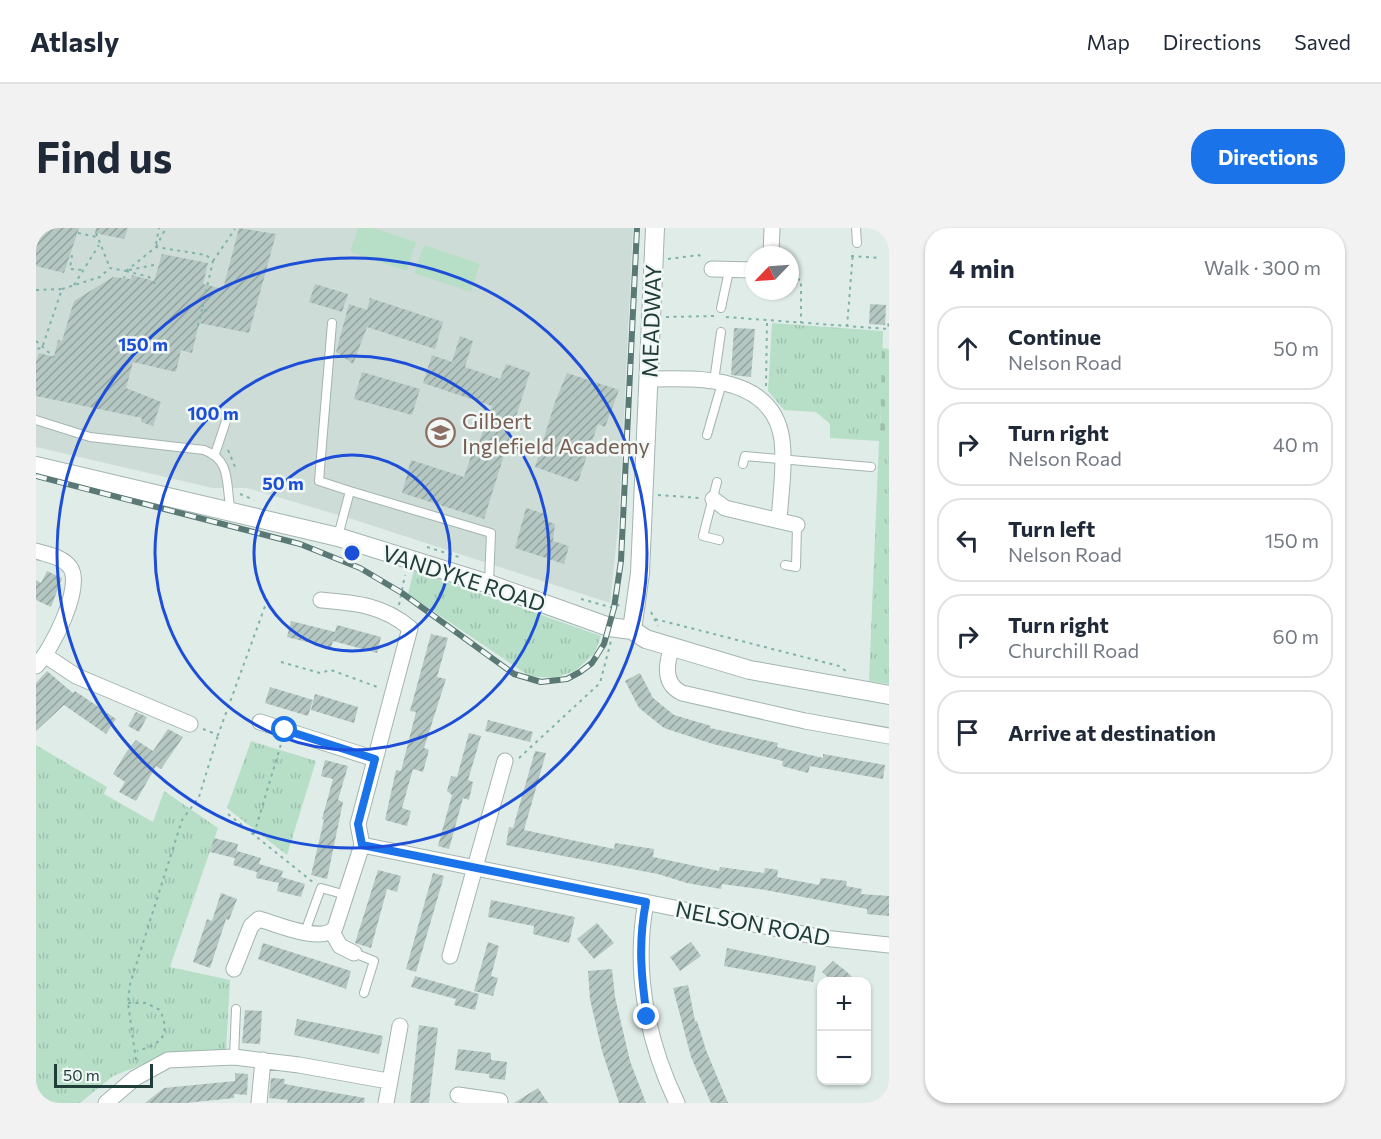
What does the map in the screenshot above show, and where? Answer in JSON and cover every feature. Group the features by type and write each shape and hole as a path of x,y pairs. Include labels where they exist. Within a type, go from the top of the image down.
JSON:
{"street":[{"name":"MEADWAY","path":"632,630 631,600 643,494 655,228"},
{"path":"771,246 772,228"},
{"path":"712,269 745,270"},
{"path":"649,378 718,381 750,390 763,400 774,414 780,431 782,461 778,519"},
{"name":"VANDYKE ROAD","path":"36,466 338,537 490,576 614,628 632,630 646,639 750,670 889,694"},
{"path":"713,500 725,508 797,525"},
{"path":"36,551 62,559 71,569 75,581 64,618 41,661 190,724"},
{"path":"321,600 368,604 396,616 410,628 358,824 362,845 332,932"},
{"path":"668,646 666,664 670,681 675,689 682,693 805,721 889,736"},
{"path":"260,722 375,759"},
{"path":"450,957 505,761"},
{"name":"NELSON ROAD","path":"362,845 823,938 889,945"},
{"path":"646,902 641,927 640,969 645,1007 668,1084 677,1103"},
{"path":"234,969 251,926 259,919 318,936 332,932"},
{"path":"332,932 340,946 354,953"},
{"path":"386,1103 388,1081 400,1026"},
{"path":"106,1103 135,1078 168,1060 234,1057 388,1081"},
{"path":"259,1103 263,1060"},
{"path":"458,1095 500,1097"}],"lane":[{"path":"856,228 857,243"},
{"path":"721,308 729,271"},
{"path":"332,323 319,481 491,533 490,576"},
{"path":"707,435 718,381 721,332"},
{"path":"215,454 228,416"},
{"path":"36,420 90,437 204,450 215,454 225,465 232,513"},
{"path":"743,464 745,456 871,467"},
{"path":"717,482 703,536 719,540"},
{"path":"338,537 350,491"},
{"path":"785,565 795,567 797,525"},
{"path":"305,932 321,888 346,895"},
{"path":"354,953 374,961 364,993"},
{"path":"234,1057 236,1009"}],"path":[{"path":"156,246 159,228"},
{"path":"124,278 126,271 156,246 165,228"},
{"path":"198,326 213,261 235,229"},
{"path":"78,233 97,237"},
{"path":"96,233 110,268"},
{"path":"74,285 99,245"},
{"path":"156,246 206,255 213,261"},
{"path":"72,255 70,269 83,270"},
{"path":"653,260 699,255 712,269"},
{"path":"847,327 851,256 880,258"},
{"path":"126,271 154,265"},
{"path":"110,268 149,277 157,286"},
{"path":"36,290 62,290 100,277 110,268"},
{"path":"799,280 801,280 801,323"},
{"path":"42,348 62,290"},
{"path":"202,309 213,313"},
{"path":"651,318 715,316"},
{"path":"725,317 888,329 889,319"},
{"path":"763,400 766,391 767,321"},
{"path":"36,341 54,357"},
{"path":"36,349 42,348"},
{"path":"221,440 230,441 227,452 234,460 238,476"},
{"path":"238,493 257,502"},
{"path":"643,494 713,500"},
{"path":"424,547 490,576"},
{"path":"396,616 406,566"},
{"path":"135,1078 136,1052 128,1003 130,984 182,820 199,797 218,735 268,598"},
{"path":"580,599 614,608 631,600 646,601 668,646"},
{"path":"655,619 839,666 849,672"},
{"path":"505,761 522,757 600,682 614,628"},
{"path":"281,662 320,673 331,670 394,694"},
{"path":"190,724 218,735"},
{"path":"254,834 285,730"},
{"path":"228,814 321,888"},
{"path":"128,1003 146,1003 160,1010 166,1024 162,1039 153,1047 136,1052"}],"shaded area":[{"name":"Gilbert Inglefield Academy","path":"36,228 633,228 619,518 610,603 355,520 247,488 213,488 36,447"}],"green space":[{"path":"358,228 373,228 416,242 407,271 350,252"},
{"path":"424,245 480,264 471,292 414,273"},
{"path":"772,323 883,331 880,435 889,437 889,684 869,681 879,441 830,438 830,424 816,412 784,410 768,391"},
{"path":"882,348 889,349 889,437 880,436"},
{"path":"414,570 601,636 595,653 575,671 554,678 529,676 408,594"},
{"path":"251,741 316,761 287,855 227,808"},
{"path":"36,745 107,787 104,794 153,822 164,791 218,828 170,967 230,980 226,1051 169,1054 113,1076 80,1103 36,1103"}],"building":[{"path":"36,228 79,228 64,273 36,266"},
{"path":"96,228 128,228 124,239 95,233"},
{"path":"239,228 276,234 249,333 199,323 192,353 181,350 176,372 133,362 126,388 161,402 153,426 141,422 142,418 36,396 36,361 39,353 54,357 58,340 62,341 74,301 113,277 131,279 132,275 154,281 162,254 208,263 203,284 223,289"},
{"path":"315,284 348,294 342,312 309,302"},
{"path":"370,298 443,322 435,349 367,327 353,364 336,352 349,304 367,310"},
{"path":"870,304 886,305 885,325 869,324"},
{"path":"734,328 755,329 751,377 731,375"},
{"path":"460,336 473,341 465,367 500,379 506,364 530,372 484,519 402,493 411,460 464,477 473,450 476,451 492,406 423,383 432,355 452,362"},
{"path":"362,372 420,389 412,415 354,399"},
{"path":"567,373 619,390 605,427 598,424 578,482 535,467 555,402"},
{"path":"526,508 545,514 544,520 555,524 553,541 569,546 564,564 515,548"},
{"path":"47,571 62,578 51,607 36,600 36,580 41,583"},
{"path":"291,621 335,632 337,625 381,637 377,653 333,641 331,648 287,637"},
{"path":"431,634 448,638 437,677 446,679 424,748 429,750 423,772 413,769 402,808 411,811 407,826 385,820 396,770 401,771 416,712 410,711"},
{"path":"47,671 73,693 75,691 116,719 106,734 64,705 36,731 36,683"},
{"path":"640,673 653,698 674,715 711,726 710,728 778,743 777,747 823,758 823,754 885,765 883,779 810,766 808,773 782,766 783,761 713,744 664,728 639,708 625,681"},
{"path":"270,687 313,700 308,716 265,703"},
{"path":"315,694 358,707 354,723 311,710"},
{"path":"136,712 147,717 139,732 128,726"},
{"path":"488,720 533,732 530,742 485,731"},
{"path":"168,729 183,737 161,769 156,766 136,801 119,792 125,782 113,774 127,751 136,740 153,751"},
{"path":"469,733 481,736 468,780 473,782 469,800 463,798 449,849 438,846 452,795 447,791 451,776 457,777"},
{"path":"535,751 546,753 524,830 614,849 615,843 654,849 653,857 719,871 720,867 764,873 765,868 778,870 777,877 819,885 821,878 847,881 846,886 862,889 861,894 889,896 889,916 867,914 867,909 765,890 722,884 721,889 687,883 658,874 506,845 509,827 513,828"},
{"path":"325,760 348,766 338,800 343,802 327,879 311,875 333,779 321,776"},
{"path":"214,838 238,844 235,858 210,852"},
{"path":"237,851 261,858 259,864 283,871 281,877 305,884 301,897 277,891 279,883 256,878 257,872 233,865"},
{"path":"378,870 401,876 397,892 387,889 371,948 355,943"},
{"path":"433,873 444,876 416,972 406,969"},
{"path":"221,893 237,899 229,920 226,919 210,968 193,962 207,919 212,921"},
{"path":"491,900 575,917 569,943 533,934 534,926 488,917"},
{"path":"597,923 614,943 594,959 577,939"},
{"path":"488,942 499,946 491,976 498,978 493,996 474,991"},
{"path":"691,942 701,956 680,971 670,957"},
{"path":"263,943 351,971 346,989 258,959"},
{"path":"727,948 816,966 813,982 724,966"},
{"path":"833,961 852,977 828,977 822,972"},
{"path":"612,969 615,997 630,1061 646,1103 619,1103 602,1051 590,999 588,971"},
{"path":"415,976 479,994 475,1010 454,1005 456,999 411,987"},
{"path":"688,985 695,1021 697,1021 706,1050 728,1103 711,1103 691,1057 673,988"},
{"path":"245,1010 262,1011 260,1044 242,1043"},
{"path":"297,1019 383,1036 379,1054 294,1035"},
{"path":"419,1025 438,1028 429,1103 410,1103"},
{"path":"458,1049 491,1053 491,1060 507,1062 505,1080 489,1078 489,1074 455,1070"},
{"path":"235,1073 248,1074 247,1095 234,1094 234,1098 186,1103 145,1103 164,1088 235,1081"},
{"path":"271,1078 285,1079 284,1084 365,1098 364,1103 287,1103 288,1100 269,1098"},
{"path":"538,1088 548,1103 514,1103"}],"railway":[{"path":"36,476 300,544 360,568 402,593 514,674 541,682 567,679 592,663 604,644 614,608 621,561 637,228"}],"place":[{"name":"Gilbert Inglefield Academy","path":"441,433"}],"route":[{"path":"285,730 375,759 358,824 362,845 646,902 641,927 640,969 647,1017"}]}
